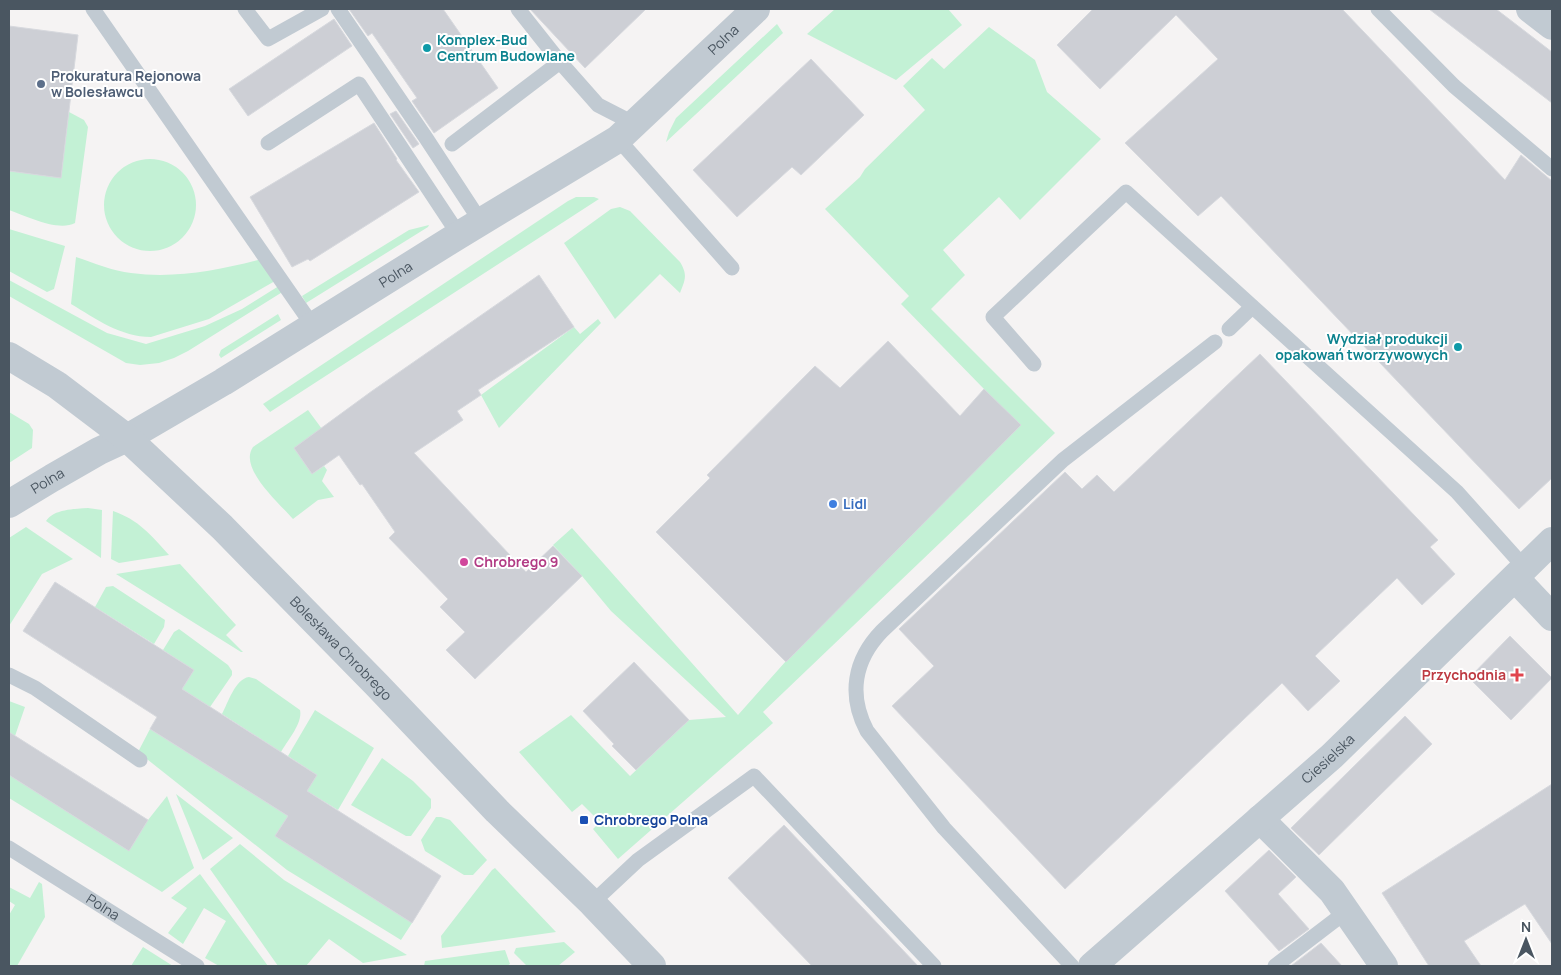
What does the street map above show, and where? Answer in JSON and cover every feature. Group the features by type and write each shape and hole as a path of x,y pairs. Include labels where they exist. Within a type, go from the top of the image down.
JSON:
{"street":[{"name":"Polna","path":"9,504 223,382 626,132 756,9"},
{"path":"1530,9 1552,26"},
{"name":"Bolesława Chrobrego","path":"9,356 57,385 127,438 222,527 497,811 592,903 652,966"},
{"name":"Ciesielska","path":"1092,966 1332,756 1552,541"},
{"path":"1520,573 1552,617"},
{"path":"1260,819 1332,891 1384,966"}],"lane":[{"path":"93,9 313,326"},
{"path":"245,9 268,39 322,9"},
{"path":"338,9 426,138 470,228"},
{"path":"518,9 560,62 626,132 732,268"},
{"path":"1378,9 1454,86 1552,169"},
{"path":"452,144 560,62"},
{"path":"268,144 359,84 470,228"},
{"path":"1034,364 993,318 1126,192 1457,492 1520,573"},
{"path":"1229,329 1252,307"},
{"path":"1072,966 944,828 867,731 857,704 856,688 860,662 882,631 1063,460 1215,342"},
{"path":"9,675 35,688 140,760"},
{"path":"592,903 638,860 754,776 934,966"},
{"name":"Polna","path":"9,848 197,966"},
{"path":"1275,966 1347,911"}],"green space":[{"path":"835,9 948,9 962,25 896,80 807,34"},
{"path":"777,24 783,33 666,142 676,118"},
{"path":"989,27 1035,60 1047,92 1101,139 1020,220 999,197 943,250 965,275 931,309 1055,433 763,712 773,723 618,859 593,829 600,822 582,804 572,812 519,752 571,715 630,776 689,720 726,717 611,611 553,545 572,528 738,715 786,661 984,389 901,304 909,296 825,209 860,177 865,169 925,110 903,86 932,58 944,69"},
{"path":"69,112 84,120 88,127 75,223 60,226 9,210 9,171 61,178"},
{"path":"150,159 168,162 183,172 193,187 196,205 193,223 183,238 168,248 150,251 132,248 117,238 107,223 104,205 107,187 117,172 132,162"},
{"path":"576,197 594,197 599,199 270,412 263,404 568,201"},
{"path":"620,207 630,211 680,262 685,278 680,293 660,274 615,319 564,243 611,209"},
{"path":"429,225 306,303 302,296 409,230"},
{"path":"9,229 65,246 54,289 47,292 9,271"},
{"path":"76,257 124,272 148,275 214,270 262,259 275,281 209,319 151,337 140,336 119,331 71,304"},
{"path":"9,280 107,333 146,344 205,326 242,309 282,284 284,291 188,351 159,363 140,365 126,363 9,296"},
{"path":"278,314 281,320 221,358 219,355 221,350"},
{"path":"598,319 601,323 499,428 481,395 574,327 580,334"},
{"path":"308,410 322,429 294,448 312,474 324,466 327,470 322,481 334,497 318,500 293,519 262,485 251,465 250,456 253,447"},
{"path":"9,412 29,424 33,430 32,448 9,463"},
{"path":"88,508 102,510 101,558 46,521 59,512"},
{"path":"113,511 137,524 169,555 119,563 111,559"},
{"path":"26,527 73,559 42,574 9,626 9,538"},
{"path":"180,564 236,625 226,635 243,652 116,574"},
{"path":"113,586 165,620 164,627 154,644 95,607 106,587"},
{"path":"179,629 228,665 232,671 232,675 210,707 182,689 194,670 163,650 174,632"},
{"path":"249,677 256,679 300,710 297,726 281,752 222,714 236,687 240,682"},
{"path":"9,701 25,707 15,736 9,746"},
{"path":"315,710 374,748 338,810 307,791 317,775 288,756"},
{"path":"150,729 288,816 275,836 412,923 401,940 287,870 138,752"},
{"path":"382,758 413,781 431,799 431,808 411,836 406,836 351,805"},
{"path":"9,775 129,851 148,820 167,796 194,868 162,892 9,798"},
{"path":"176,794 233,838 203,860"},
{"path":"436,817 450,820 487,860 473,875 464,875 425,851 421,840"},
{"path":"240,844 284,880 407,955 363,963 329,939 306,966 278,966 210,869"},
{"path":"495,868 556,932 442,948 441,936"},
{"path":"200,874 268,966 219,966 205,958 226,921 204,908 183,944 168,933 187,908 171,898"},
{"path":"39,882 42,884 45,917 17,966 9,966 9,915 15,905 9,901 9,887 30,898"},
{"path":"564,942 575,952 558,966 527,966 514,953 516,948"},
{"path":"143,947 173,966 131,966"},
{"path":"505,950 510,964 507,966 424,966 425,961"}],"building":[{"name":"Komplex-Bud Centrum Budowlane","path":"349,9 443,9 498,88 434,133 412,101 417,98 372,33 368,36"},
{"path":"530,9 646,9 585,68"},
{"name":"Wydział produkcji opakowań tworzywowych","path":"1093,9 1342,9 1505,180 1521,155 1552,181 1552,478 1519,509 1221,196 1198,216 1125,143 1218,59 1176,15 1100,89 1057,45"},
{"path":"1429,9 1496,9 1552,52 1552,103"},
{"path":"334,19 352,46 248,116 229,89"},
{"name":"Prokuratura Rejonowa w Bolesławcu","path":"9,26 78,35 61,178 9,171"},
{"path":"811,59 864,115 801,175 792,167 737,217 693,170"},
{"path":"396,111 419,144 413,148 390,114"},
{"path":"374,123 396,160 419,192 310,261 308,259 292,267 250,197"},
{"path":"539,275 574,327 478,390 481,395 457,411 463,420 414,453 526,572 553,546 582,576 475,679 446,650 465,632 440,607 448,599 389,538 395,532 362,484 360,485 339,455 312,474 294,448 372,391"},
{"name":"Lidl","path":"888,341 960,416 984,389 1021,425 786,662 656,532 710,478 707,475 815,366 840,388"},
{"path":"1260,354 1438,540 1430,547 1455,574 1422,605 1397,578 1315,656 1340,681 1308,711 1282,683 1065,889 892,706 934,666 899,629 1065,472 1082,489 1097,475 1114,492"},
{"path":"55,582 194,670 182,689 317,775 307,791 441,876 412,923 275,836 288,816 150,729 157,717 23,631"},
{"path":"1510,636 1552,678 1511,720 1469,678"},
{"path":"634,662 689,720 636,770 612,746 614,744 583,711"},
{"path":"1405,716 1432,744 1319,855 1291,828"},
{"path":"9,732 148,820 129,851 9,775"},
{"path":"1552,784 1552,944 1525,904 1464,941 1481,966 1429,966 1382,893"},
{"path":"784,825 918,966 812,966 728,878"},
{"path":"1269,850 1296,877 1278,894 1309,929 1279,951 1225,891"},
{"path":"1321,943 1342,966 1291,966"}],"place":[{"name":"Komplex-Bud Centrum Budowlane","path":"427,48"},
{"name":"Prokuratura Rejonowa w Bolesławcu","path":"41,84"},
{"name":"Wydział produkcji opakowań tworzywowych","path":"1458,347"},
{"name":"Lidl","path":"833,504"},
{"name":"Chrobrego 9","path":"464,562"},
{"name":"Przychodnia","path":"1517,675"},
{"name":"Chrobrego Polna","path":"584,820"}]}
